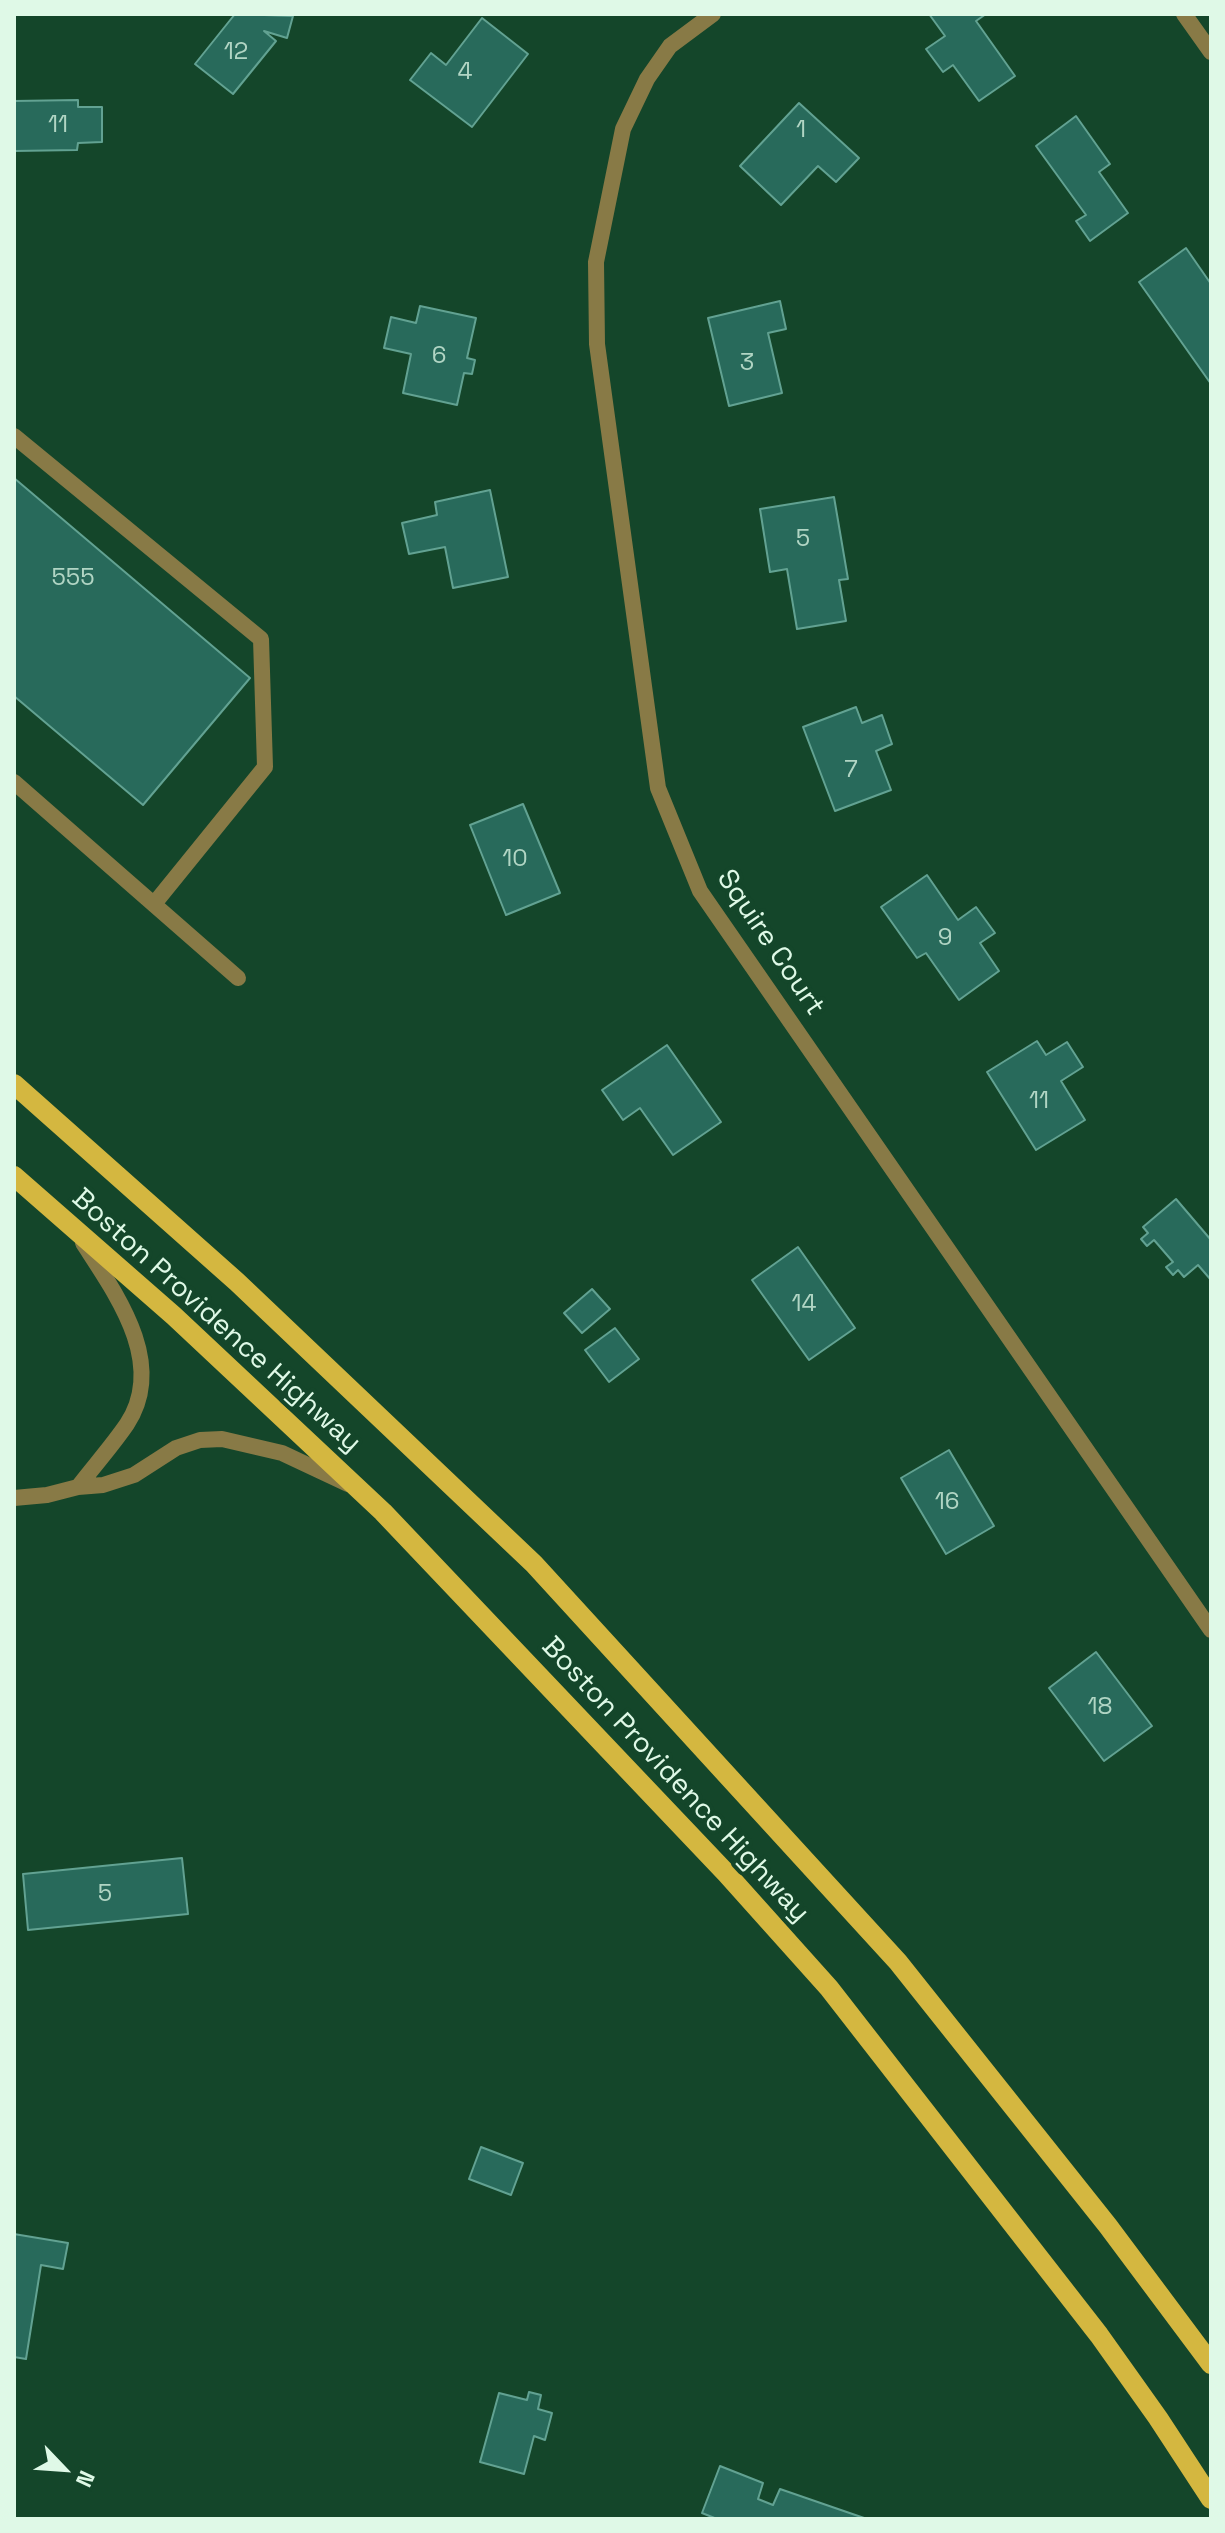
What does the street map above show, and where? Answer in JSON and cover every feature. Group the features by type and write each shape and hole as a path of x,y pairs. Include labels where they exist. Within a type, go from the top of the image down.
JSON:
{"main road":[{"name":"Boston Providence Highway","path":"14,1084 237,1282 534,1564 898,1962 1108,2226 1211,2364"},
{"name":"Boston Providence Highway","path":"14,1176 174,1316 358,1489 726,1873 829,1988 1099,2335 1211,2499"}],"street":[{"name":"Squire Court","path":"713,14 670,46 647,79 623,129 596,262 597,344 658,788 700,891 1211,1630"},
{"path":"1184,14 1211,52"},
{"path":"14,436 261,639 265,767 154,904"},
{"path":"14,782 238,978"},
{"path":"74,1228 120,1299 130,1322 141,1364 142,1386 128,1422 78,1487"},
{"path":"14,1498 103,1485 134,1475 176,1448 200,1440 222,1439 282,1453 358,1489"}],"building":[{"path":"235,14 293,16 287,38 264,31 276,41 233,94 195,64"},
{"path":"929,14 986,14 976,21 1015,76 979,101 953,65 943,72 926,49 945,36"},
{"path":"482,18 528,54 472,127 410,80 431,53 446,65"},
{"path":"78,100 78,107 102,107 102,142 78,143 77,150 14,151 14,101"},
{"path":"799,103 859,158 836,182 818,166 781,205 740,166"},
{"path":"1076,116 1110,164 1099,172 1128,213 1090,241 1076,221 1086,215 1036,146"},
{"path":"1186,248 1211,284 1211,384 1139,282"},
{"path":"780,301 786,329 768,333 782,393 729,406 708,318"},
{"path":"420,306 476,318 467,358 475,360 472,374 464,373 457,405 403,393 411,354 384,348 391,317 416,323"},
{"path":"14,478 250,678 143,805 14,696"},
{"path":"490,490 508,577 453,588 445,547 409,554 402,523 437,515 435,502"},
{"path":"834,497 848,579 839,580 846,621 797,629 787,569 770,572 760,509"},
{"path":"856,707 862,723 882,715 892,744 876,751 891,790 835,811 803,727"},
{"path":"523,804 560,893 506,915 470,825"},
{"path":"927,875 958,920 976,907 995,933 980,943 999,971 959,1000 926,953 917,958 881,907"},
{"path":"1037,1041 1046,1055 1067,1042 1083,1067 1061,1081 1085,1120 1036,1150 987,1072"},
{"path":"667,1045 721,1122 673,1155 640,1108 623,1120 602,1090"},
{"path":"1176,1199 1211,1240 1211,1280 1198,1265 1184,1277 1178,1270 1173,1275 1166,1267 1173,1262 1154,1240 1147,1246 1141,1239 1148,1233 1143,1227"},
{"path":"798,1247 855,1328 809,1360 752,1280"},
{"path":"592,1289 610,1309 582,1333 564,1313"},
{"path":"615,1328 639,1359 609,1382 585,1350"},
{"path":"949,1450 994,1526 946,1554 901,1478"},
{"path":"1096,1652 1152,1726 1104,1761 1049,1688"},
{"path":"182,1858 188,1914 28,1930 23,1874"},
{"path":"481,2147 523,2163 511,2195 469,2179"},
{"path":"14,2234 68,2243 63,2269 41,2265 26,2359 14,2357"},
{"path":"529,2392 541,2395 538,2409 552,2413 545,2440 534,2436 524,2474 480,2462 499,2393 527,2400"},
{"path":"720,2466 763,2483 758,2499 773,2505 780,2489 867,2519 717,2519 702,2513"}]}
